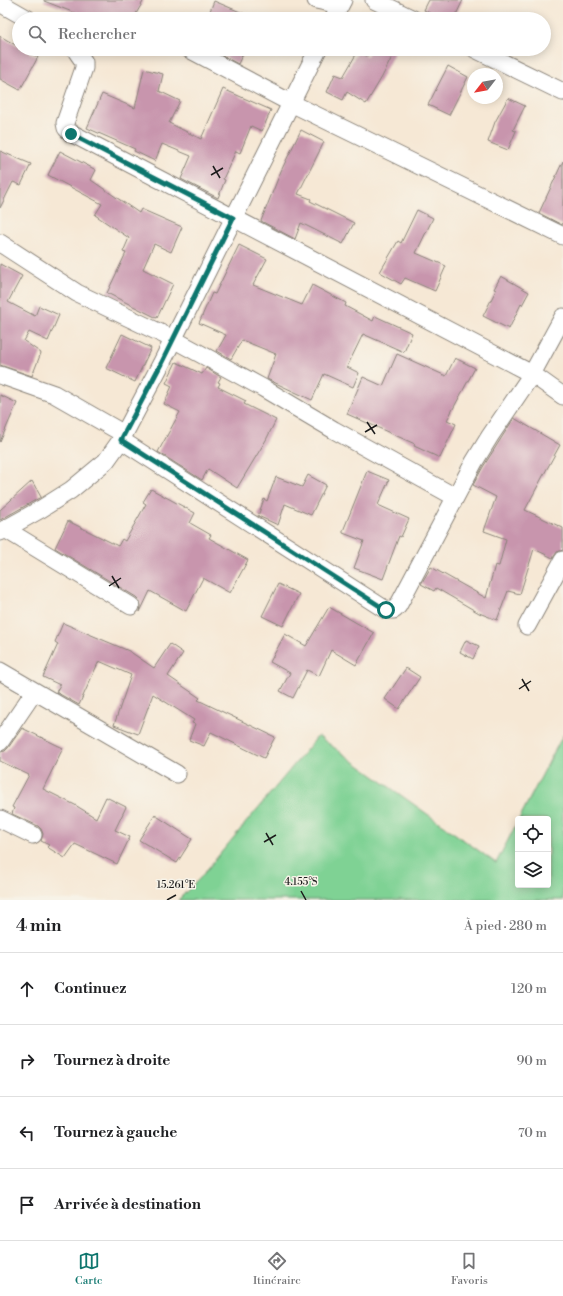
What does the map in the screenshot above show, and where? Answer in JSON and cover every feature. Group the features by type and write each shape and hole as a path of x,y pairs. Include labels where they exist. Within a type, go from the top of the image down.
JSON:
{"street":[{"path":"316,0 339,8"},
{"path":"374,0 399,12"},
{"path":"0,3 16,12"},
{"path":"80,56 84,62 84,68 65,123 66,128 71,134 532,374 563,396"},
{"path":"202,56 291,104 563,236"},
{"path":"2,531 42,509 76,486 106,461 123,437 315,56"},
{"path":"489,56 563,92"},
{"path":"0,243 77,293 173,339 456,497"},
{"path":"0,375 54,394 123,437 386,610 394,610 398,606 490,436 532,374 563,318"},
{"path":"2,531 131,606"},
{"path":"528,626 563,560"},
{"path":"0,671 177,774"},
{"path":"0,742 34,692"},
{"path":"0,819 33,835"}],"green space":[{"path":"563,735 563,900 178,900 200,878 318,736 496,863 515,827 515,888 551,888 551,816 521,816"}],"building":[{"path":"144,0 137,12 72,12 44,1"},
{"path":"429,0 463,0 457,12 428,12 424,10"},
{"path":"214,1 240,12 210,12"},
{"path":"0,36 12,43 12,56 38,57 20,90 0,79"},
{"path":"223,56 242,56 238,64"},
{"path":"355,56 392,56 366,104 347,92 343,100 327,92 335,74 343,77"},
{"path":"448,66 467,76 449,115 428,105"},
{"path":"144,69 163,74 159,91 180,101 169,123 201,139 223,89 271,110 262,131 251,126 240,153 236,151 223,179 225,180 218,198 181,179 191,156 162,144 155,161 134,151 135,149 87,128 102,94 135,108"},
{"path":"508,98 525,106 513,130 516,131 508,150 488,142 495,122"},
{"path":"301,130 324,142 298,194 311,199 310,201 354,223 343,244 301,223 295,239 261,221 281,171"},
{"path":"0,151 31,164 21,185 13,182 0,208"},
{"path":"60,151 96,170 91,180 139,213 141,209 182,227 171,252 154,244 143,269 173,284 157,318 107,293 126,253 123,252 129,238 95,215 102,204 48,175"},
{"path":"563,161 563,223 562,225 539,213"},
{"path":"417,210 433,218 416,253 446,266 435,291 405,278 401,284 380,272 398,241 401,243"},
{"path":"239,245 267,259 253,285 302,305 312,285 346,303 345,306 373,321 375,316 412,333 404,352 363,334 347,367 359,373 353,387 324,374 312,400 267,379 276,354 242,340 231,359 217,351 226,335 199,323 212,293 215,294"},
{"path":"0,264 22,276 8,302 35,316 39,306 59,315 48,341 29,332 24,341 41,353 32,376 0,365"},
{"path":"501,276 529,292 522,305 521,304 509,329 483,316"},
{"path":"122,334 151,348 135,382 106,368"},
{"path":"397,354 446,376 455,358 475,368 447,420 456,424 440,458 414,446 415,444 347,414 363,377 383,386"},
{"path":"176,362 202,374 206,368 221,377 218,382 220,383 218,387 246,401 244,404 276,420 266,440 237,488 208,469 202,480 158,452 180,412 164,404 172,386 166,383"},
{"path":"0,395 17,403 0,442"},
{"path":"514,418 560,445 525,510 563,528 563,550 557,552 553,558 534,549 520,594 508,591 497,620 479,613 436,588 434,591 421,584 431,567 486,598 495,565 499,566 506,539 484,531 496,497 473,485"},
{"path":"367,471 389,480 378,505 409,519 401,537 399,536 383,579 354,568 364,541 343,533"},
{"path":"308,475 326,485 311,515 285,504 278,525 258,516 264,499 267,501 276,477 302,487"},
{"path":"32,481 41,497 0,520 0,510"},
{"path":"151,489 195,513 190,523 211,535 209,538 248,560 230,593 203,578 186,611 150,591 140,612 140,601 136,597 55,548 68,521 118,546 122,539 125,541 146,504 143,502"},
{"path":"278,584 299,594 283,626 262,616"},
{"path":"329,607 374,633 356,665 331,650 319,676 307,670 293,698 280,691 290,673 270,662 285,634 306,646"},
{"path":"63,623 129,651 154,668 170,644 183,653 168,676 200,698 198,700 275,737 264,758 211,732 204,746 189,740 195,724 192,723 194,720 153,694 138,734 114,725 131,675 99,661 79,705 56,692 60,685 43,677 58,644 55,642"},
{"path":"466,640 479,646 473,659 460,652"},
{"path":"406,668 420,677 399,709 385,699"},
{"path":"22,728 63,748 43,789 75,805 96,818 106,797 126,807 115,830 130,837 117,864 75,844 65,858 47,847 49,845 41,841 43,834 38,826 12,814 14,808 12,807 29,775 0,761 0,752 5,751 8,748"},
{"path":"155,815 192,839 177,863 139,840"}],"route":[{"path":"71,134 233,218 161,364 121,440 386,610"}]}
